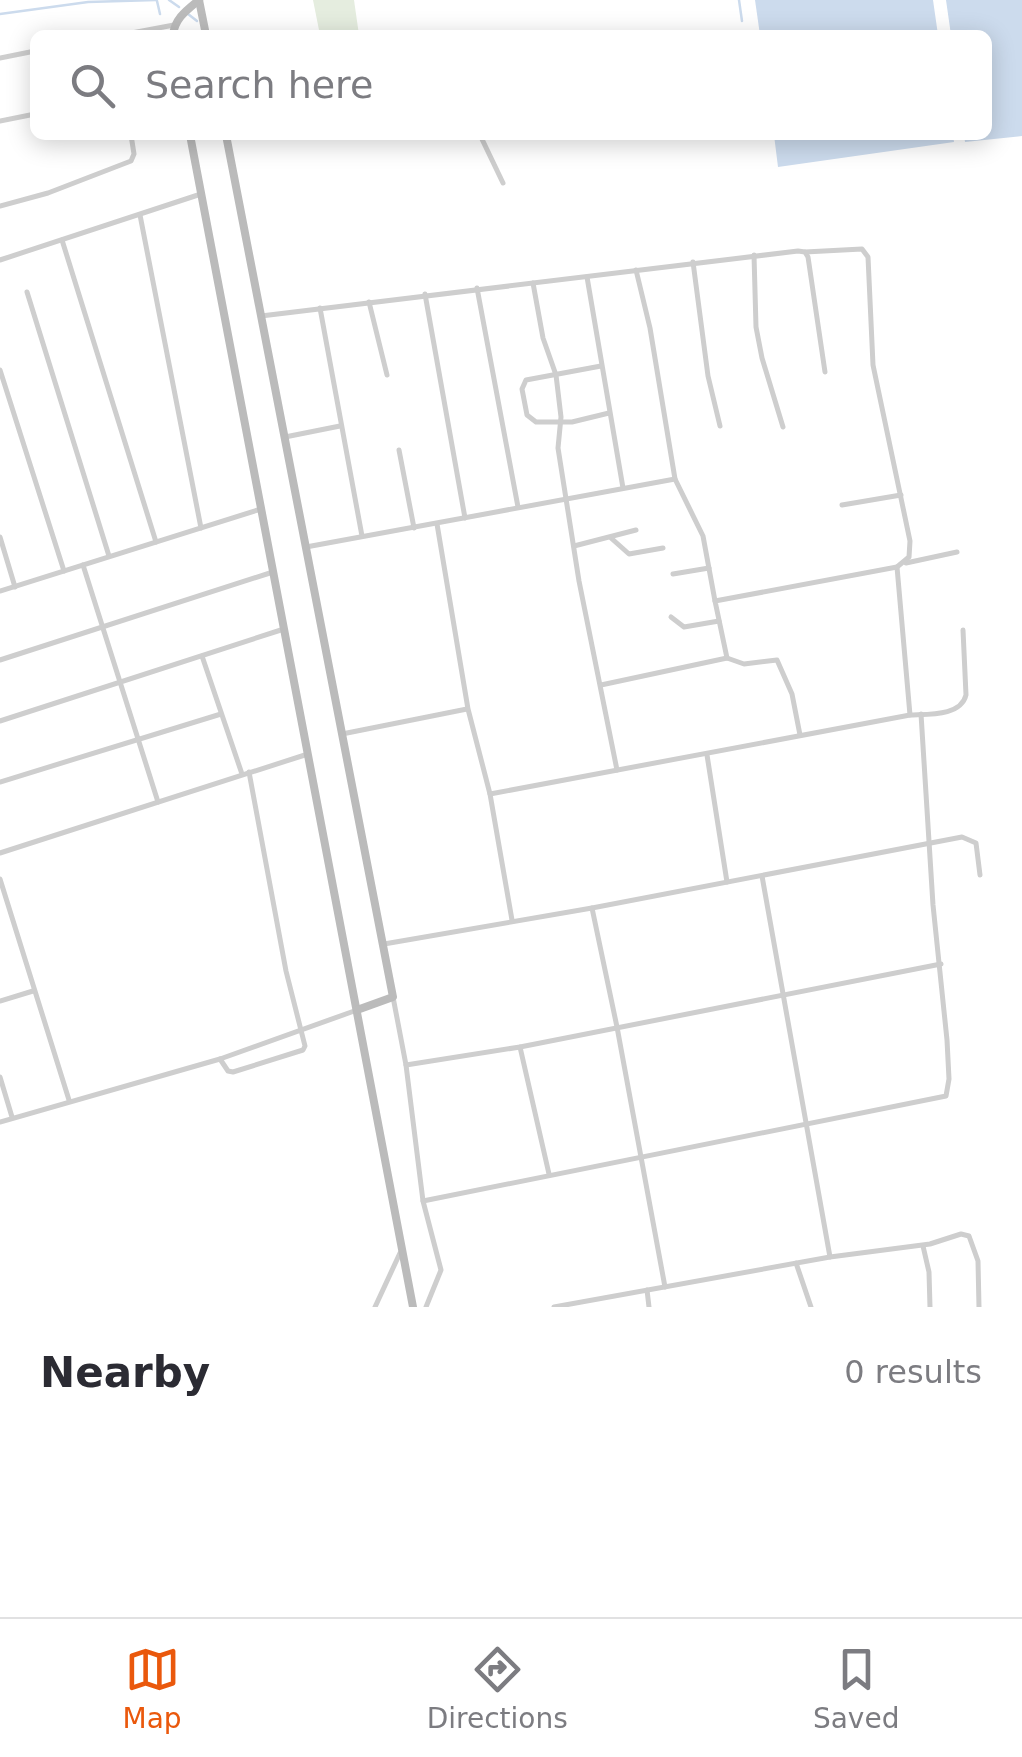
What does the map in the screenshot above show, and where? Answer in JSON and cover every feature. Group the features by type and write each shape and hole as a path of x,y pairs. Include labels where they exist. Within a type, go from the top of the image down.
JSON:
{"main road":[{"path":"174,30 199,0"},
{"path":"199,0 205,30"},
{"path":"191,140 413,1307"},
{"path":"227,140 393,997 357,1010"}],"street":[{"path":"0,58 30,52"},
{"path":"0,121 30,115"},
{"path":"0,206 131,162 132,140"},
{"path":"482,140 502,183"},
{"path":"0,260 201,194"},
{"path":"140,215 200,528"},
{"path":"62,240 156,542"},
{"path":"261,316 693,262 862,249 868,257 874,365 910,541 909,557 900,565"},
{"path":"804,252 824,372"},
{"path":"754,256 756,328 783,427"},
{"path":"693,262 708,376 720,426"},
{"path":"636,270 676,479 702,536 727,658"},
{"path":"587,276 623,488"},
{"path":"533,282 543,338 556,374 561,423 558,448 617,770"},
{"path":"477,288 518,508"},
{"path":"28,292 109,556"},
{"path":"426,294 465,518"},
{"path":"369,302 387,374"},
{"path":"320,308 362,536"},
{"path":"601,366 526,380 522,389 530,419 561,423 609,413"},
{"path":"0,370 64,571"},
{"path":"285,436 340,426"},
{"path":"399,450 414,528"},
{"path":"306,546 676,479"},
{"path":"842,505 901,494"},
{"path":"0,591 262,509"},
{"path":"437,524 468,709 490,794 512,920"},
{"path":"574,546 636,530"},
{"path":"0,537 15,587"},
{"path":"611,538 630,554 663,548"},
{"path":"716,601 957,552"},
{"path":"84,565 158,802"},
{"path":"900,565 910,715"},
{"path":"673,574 710,568"},
{"path":"0,660 274,572"},
{"path":"671,617 684,627 719,621"},
{"path":"0,722 284,630"},
{"path":"490,794 958,709 964,703 963,630"},
{"path":"202,656 245,773 304,1050 233,1072 228,1072 220,1059"},
{"path":"601,685 727,658 744,664 776,660 792,694 800,735"},
{"path":"342,734 468,709"},
{"path":"0,782 221,714"},
{"path":"423,1201 946,1096 947,1040 921,714"},
{"path":"0,854 308,754"},
{"path":"706,755 727,882"},
{"path":"384,944 929,842 970,838 978,847 980,874"},
{"path":"762,875 830,1257"},
{"path":"0,878 69,1102"},
{"path":"592,908 665,1287"},
{"path":"406,1065 520,1047 940,964"},
{"path":"0,1001 33,991"},
{"path":"393,997 423,1201 441,1270 426,1307"},
{"path":"0,1122 220,1059 357,1010"},
{"path":"520,1047 549,1174"},
{"path":"0,1077 12,1118"},
{"path":"554,1307 923,1244 960,1234 972,1239 978,1261 979,1307"},
{"path":"923,1244 930,1307"},
{"path":"375,1307 402,1250"},
{"path":"796,1263 810,1307"},
{"path":"647,1290 649,1307"}],"shaded area":[{"path":"313,0 354,0 358,30 319,30"}],"water":[{"path":"755,0 933,0 937,30 759,30"},
{"path":"946,0 1022,0 1022,136 992,139 992,30 950,30"},
{"path":"775,140 954,140 954,142 778,167"}],"waterway":[{"path":"0,14 88,2 156,0"},
{"path":"169,0 179,7"},
{"path":"739,0 742,21"},
{"path":"157,1 160,14"},
{"path":"188,14 197,21"}]}
